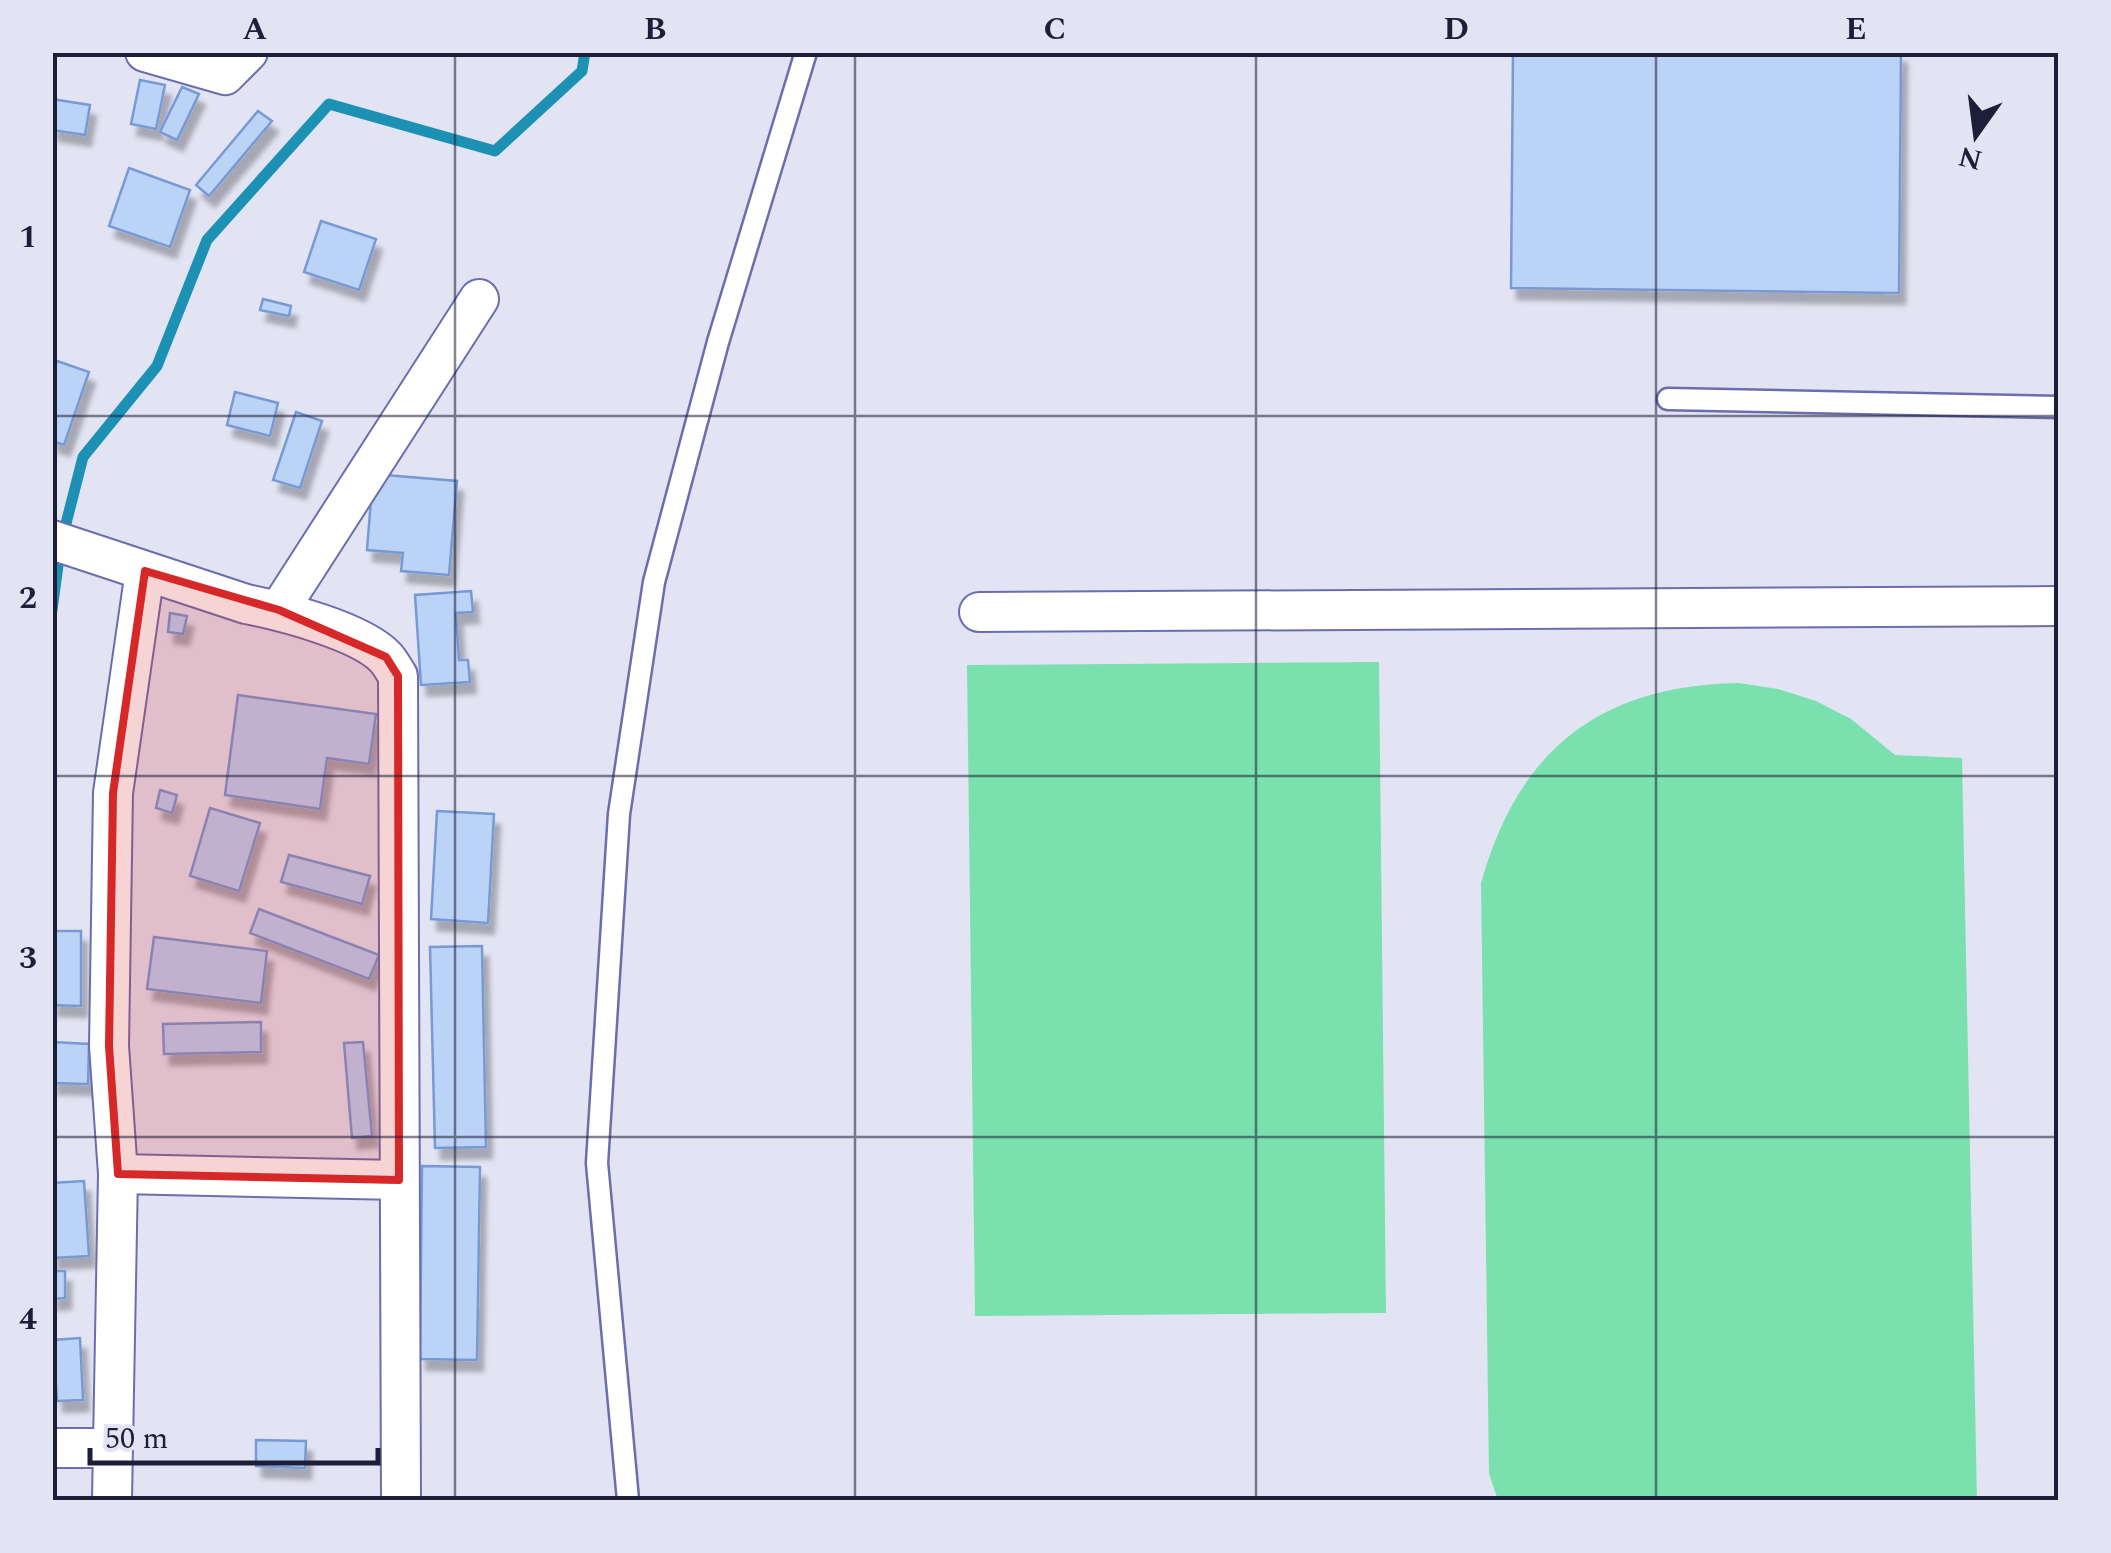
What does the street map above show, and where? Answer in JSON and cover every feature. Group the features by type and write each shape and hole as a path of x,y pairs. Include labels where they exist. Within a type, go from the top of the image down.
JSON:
{"street":[{"path":"145,52 225,75 248,52"},
{"path":"278,610 479,299"},
{"path":"52,540 363,640 386,657 398,676 401,1500"},
{"path":"112,1500 118,1174 109,1046 114,792 145,571"},
{"path":"979,612 2058,606"},
{"path":"118,1174 399,1180"},
{"path":"52,1448 111,1448"}],"lane":[{"path":"628,1500 597,1163 618,814 654,582 718,342 806,52"},
{"path":"1668,399 2058,406"}],"highlighted area":[{"path":"145,571 279,610 386,657 398,676 399,1180 118,1174 109,1046 113,793"}],"green space":[{"path":"1379,662 1386,1313 975,1316 967,665"},
{"path":"1739,683 1778,689 1816,701 1851,719 1895,755 1962,758 1977,1500 1498,1500 1489,1474 1481,883 1497,836 1517,796 1542,762 1572,734 1606,712 1645,696"}],"building":[{"path":"1513,52 1901,52 1899,293 1511,288"},
{"path":"140,80 165,85 156,129 131,124"},
{"path":"182,87 199,94 177,140 160,132"},
{"path":"52,99 90,105 85,135 52,130"},
{"path":"258,111 272,121 209,196 196,185"},
{"path":"129,168 190,190 170,247 109,226"},
{"path":"321,221 376,239 359,290 304,272"},
{"path":"263,299 291,306 289,316 260,310"},
{"path":"57,361 89,372 64,445 52,441 52,374"},
{"path":"235,392 278,403 270,436 227,425"},
{"path":"296,412 322,421 300,488 273,480"},
{"path":"373,474 457,481 449,575 401,571 403,553 367,550"},
{"path":"471,591 473,612 456,613 459,660 468,660 470,682 421,685 415,595"},
{"path":"170,613 187,616 183,634 168,632"},
{"path":"238,695 376,714 369,764 327,758 320,809 225,795"},
{"path":"160,790 177,795 172,813 156,808"},
{"path":"210,808 260,823 239,891 190,876"},
{"path":"437,811 494,814 488,923 431,919"},
{"path":"289,855 370,876 362,904 281,882"},
{"path":"259,909 379,955 369,979 250,933"},
{"path":"52,931 81,931 81,1006 52,1005"},
{"path":"154,937 267,951 261,1003 147,989"},
{"path":"482,946 486,1147 435,1148 430,947"},
{"path":"261,1022 261,1052 164,1054 163,1024"},
{"path":"52,1042 89,1044 88,1084 52,1083"},
{"path":"363,1042 372,1136 352,1138 344,1043"},
{"path":"422,1166 480,1167 477,1360 420,1359"},
{"path":"84,1181 89,1256 52,1258 52,1183"},
{"path":"52,1271 65,1271 65,1298 52,1299"},
{"path":"80,1338 83,1400 57,1401 56,1386 52,1386 52,1340"},
{"path":"256,1440 306,1441 305,1468 256,1466"}],"waterway":[{"path":"52,610 61,543 83,457 157,366 207,240 329,104 495,151 582,71 585,52"}]}
